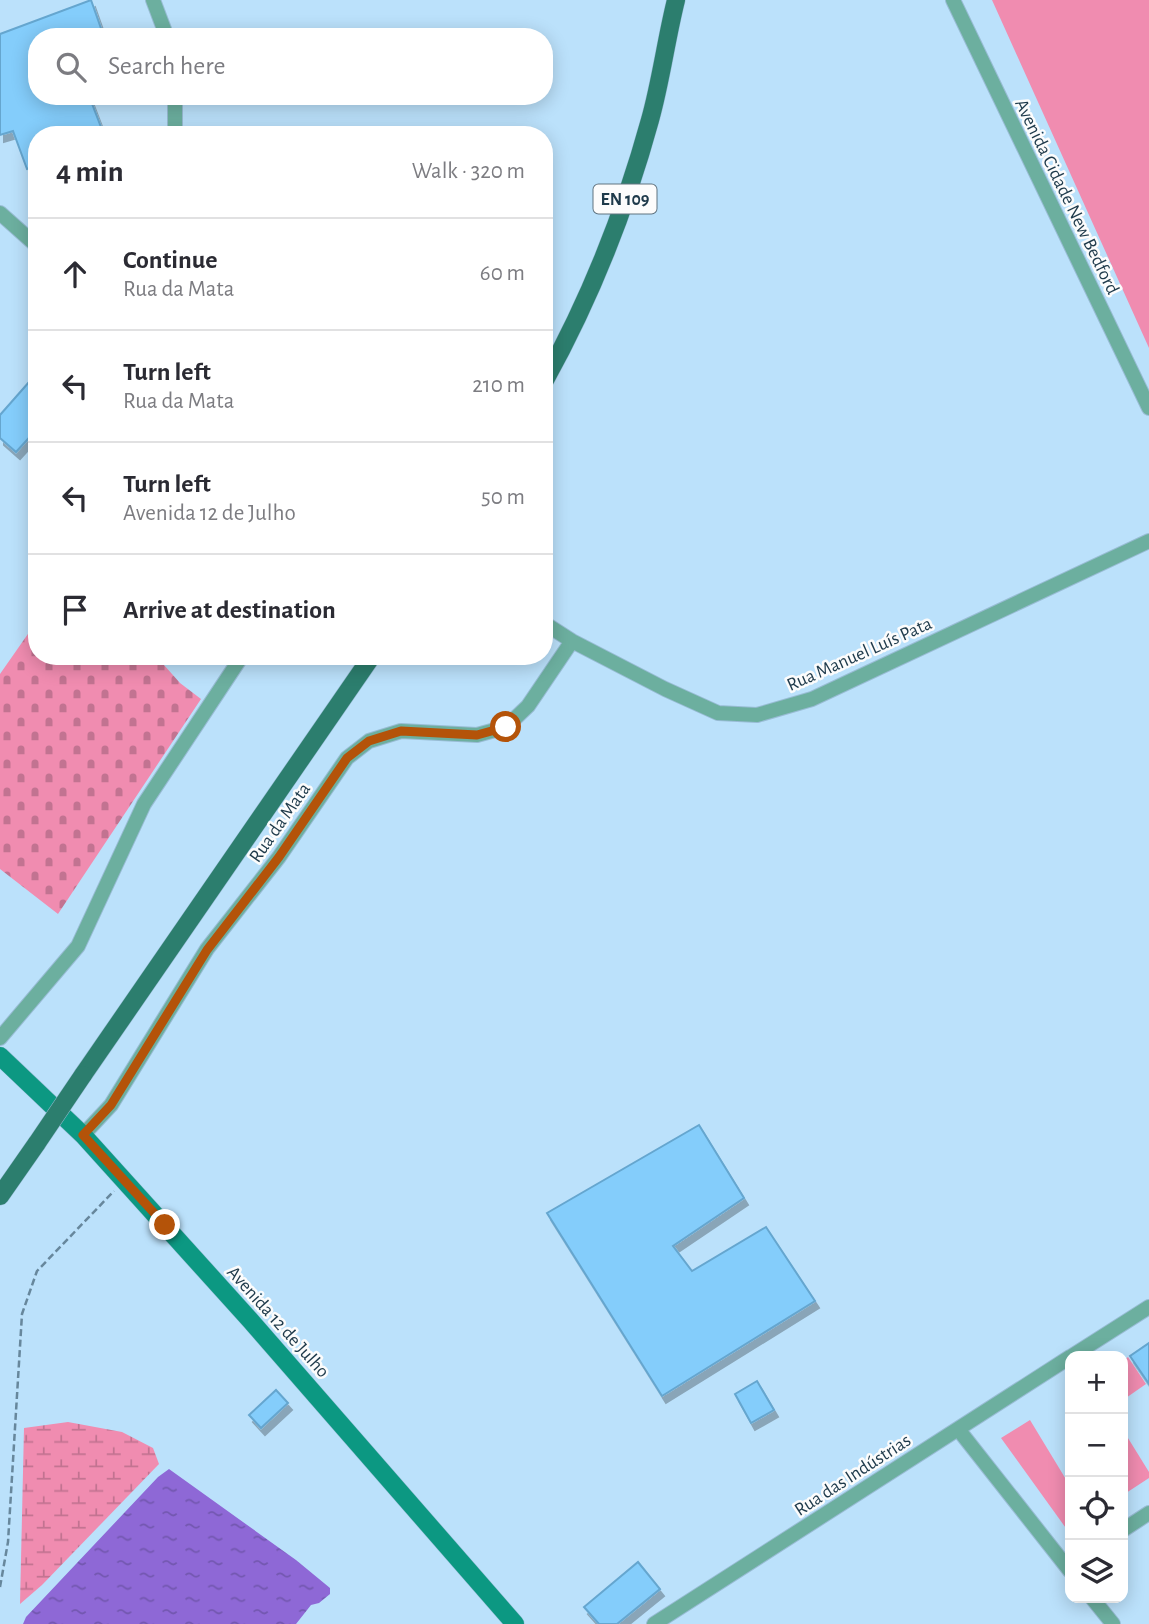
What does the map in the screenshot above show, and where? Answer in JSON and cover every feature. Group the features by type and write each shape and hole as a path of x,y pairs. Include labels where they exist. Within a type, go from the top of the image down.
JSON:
{"main road":[{"name":"EN 109","path":"553,366 572,332 613,235 650,119 675,2"},
{"path":"0,1196 366,665"},
{"name":"Avenida 12 de Julho","path":"0,1056 83,1135 124,1180 515,1624"}],"street":[{"path":"153,0 164,28"},
{"name":"Avenida Cidade New Bedford","path":"953,0 1149,408"},
{"path":"175,105 175,126"},
{"path":"0,213 28,238"},
{"name":"Rua Manuel Luís Pata","path":"553,629 665,690 718,713 757,715 812,699 1149,541"},
{"name":"Rua da Mata","path":"83,1135 111,1105 207,950 279,857 347,758 369,741 401,731 477,735 506,727 528,706 572,641"},
{"path":"0,1038 78,946 144,804 236,665"},
{"name":"Rua das Indústrias","path":"1080,1351 1149,1307"},
{"name":"Rua das Indústrias","path":"654,1624 1065,1361"},
{"path":"958,1429 1065,1561"},
{"path":"1128,1527 1149,1513"},
{"path":"1096,1603 1113,1624"}],"path":[{"path":"0,1587 8,1542 22,1314 37,1271 124,1180"}],"green space":[{"path":"992,0 1149,0 1149,348"},
{"path":"28,634 28,665 164,665 180,683 201,699 58,914 0,869 0,674"},
{"path":"1128,1357 1146,1384 1128,1397"},
{"path":"1030,1420 1065,1478 1065,1527 1001,1438"},
{"path":"68,1422 122,1432 153,1448 159,1464 42,1585 20,1604 24,1428"},
{"path":"1128,1438 1149,1472 1149,1478 1128,1492"}],"water":[{"path":"169,1469 296,1560 330,1588 330,1594 319,1603 311,1605 296,1624 23,1624 26,1617 158,1477"}],"building":[{"path":"91,0 101,28 28,28 28,105 92,105 101,126 28,126 27,169 13,131 0,135 0,34"},
{"path":"28,383 28,439 16,452 0,438 0,415"},
{"path":"699,1125 744,1198 673,1246 692,1271 766,1227 815,1301 662,1396 547,1213"},
{"path":"1149,1343 1149,1384 1130,1356"},
{"path":"757,1381 774,1410 751,1423 735,1394"},
{"path":"276,1390 288,1403 261,1428 249,1415"},
{"path":"638,1562 660,1589 617,1624 599,1624 584,1607"}],"route":[{"path":"165,1225 83,1135 111,1105 207,950 279,857 347,758 369,741 401,731 477,735 506,727"}]}
